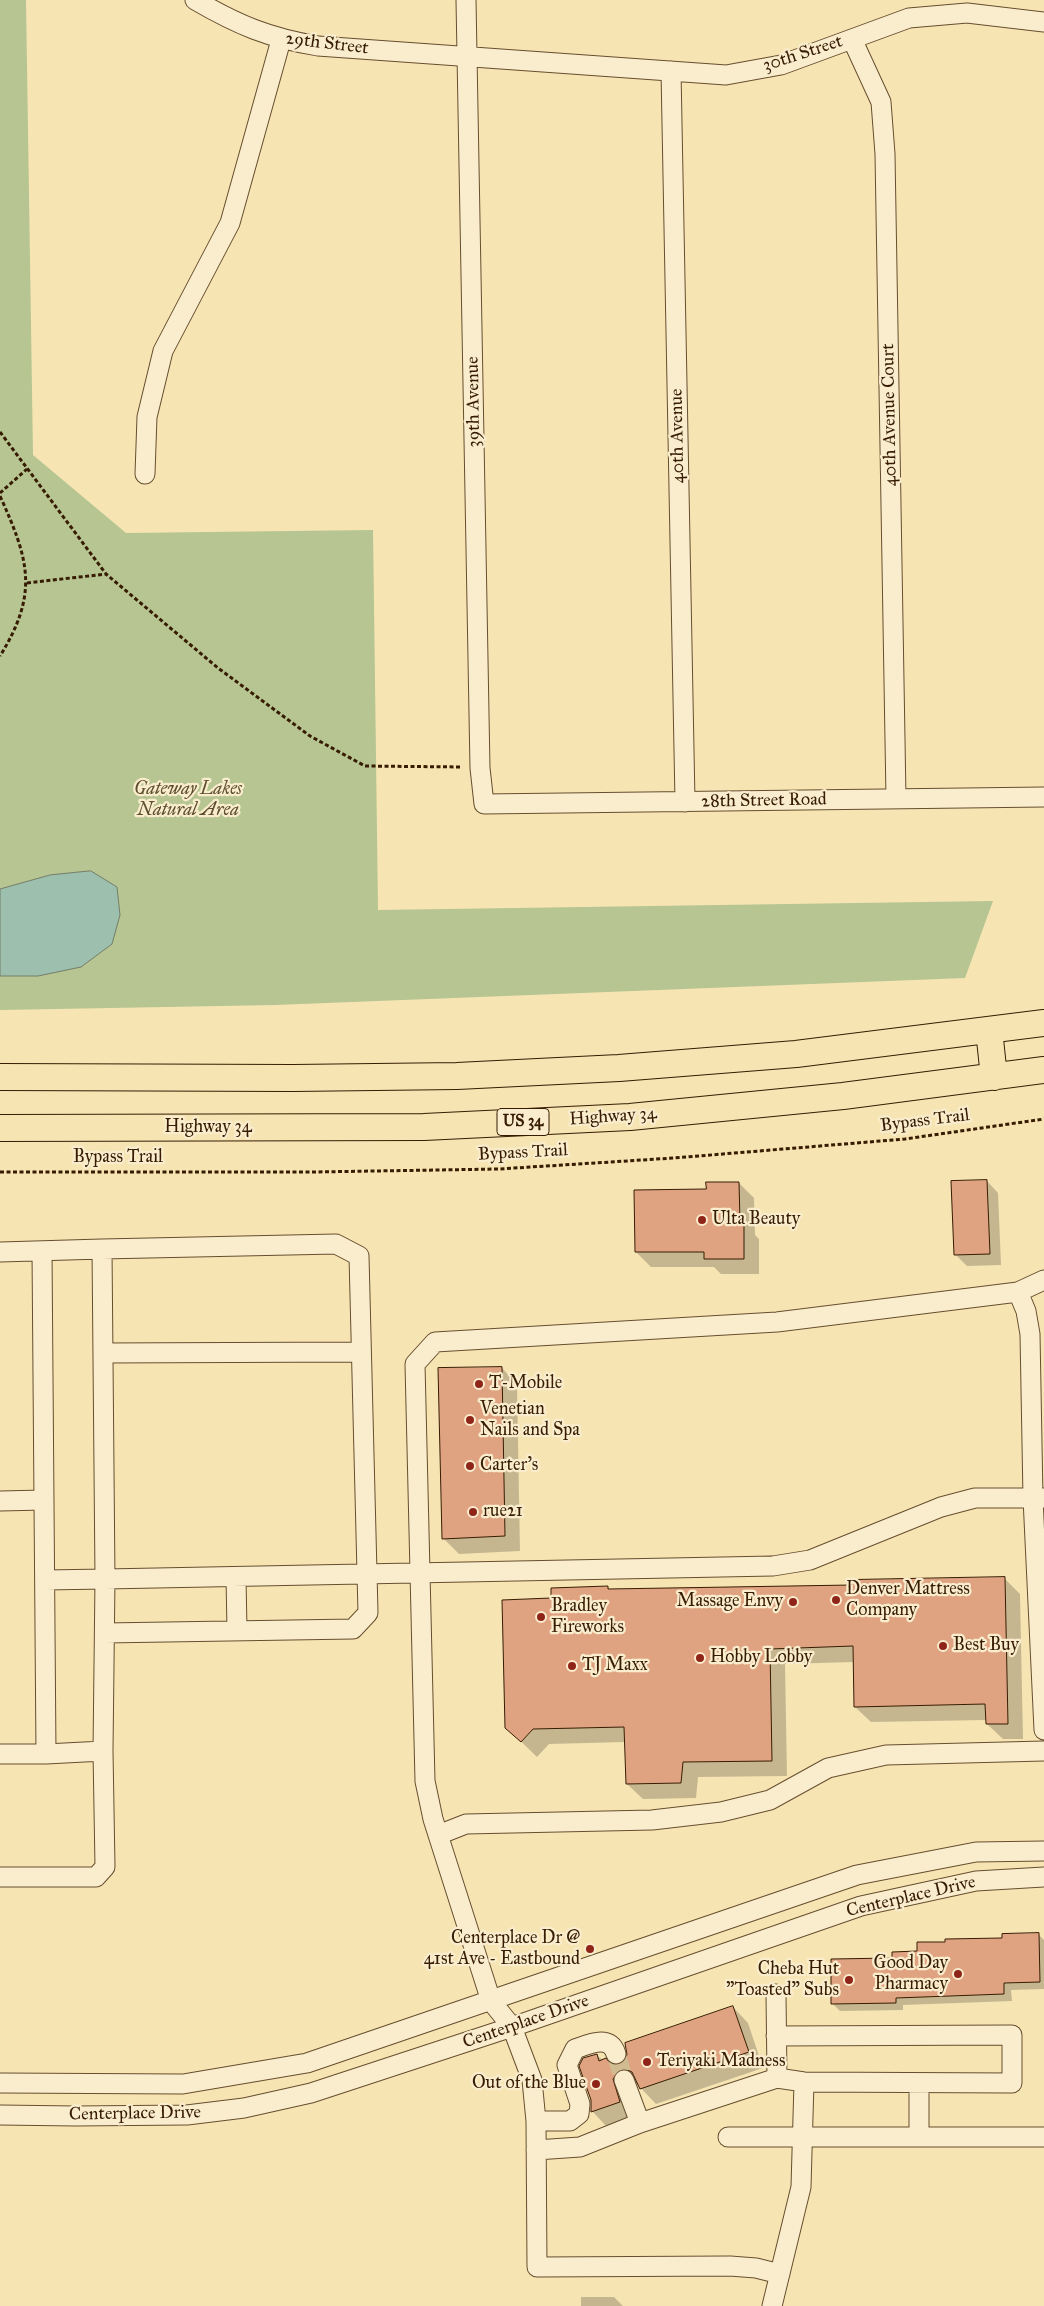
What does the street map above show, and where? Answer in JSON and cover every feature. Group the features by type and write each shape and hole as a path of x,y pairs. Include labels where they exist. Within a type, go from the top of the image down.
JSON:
{"highway":[{"path":"0,1077 302,1078 466,1076 619,1068 796,1054 1044,1023"},
{"path":"988,1030 994,1076"},
{"name":"Highway 34","path":"0,1128 424,1127 630,1117 843,1096 1044,1070"}],"street":[{"name":"29th Street","path":"195,0 256,31 281,40 318,46 468,56"},
{"name":"39th Avenue","path":"466,0 480,768 484,804"},
{"name":"30th Street","path":"468,56 726,75 781,65 909,18 967,13 1044,22"},
{"name":"40th Avenue Court","path":"852,39 881,102 885,154 896,798"},
{"path":"144,474 147,417 163,351 230,223 281,40"},
{"name":"40th Avenue","path":"671,71 686,802"},
{"name":"28th Street Road","path":"484,804 1044,796"},
{"path":"0,1252 336,1244 359,1256 368,1613 353,1629 105,1633"},
{"path":"0,1877 96,1878 105,1867 102,1249"},
{"path":"42,1251 46,1754"},
{"path":"780,2274 756,2268 730,2266 537,2267 536,2120 532,2080 512,2027 491,2001 438,1835 424,1781 415,1364 435,1342 777,1322 1018,1292 1044,1280"},
{"path":"1018,1292 1026,1311 1030,1334 1038,1498 1044,1730"},
{"path":"103,1353 360,1352"},
{"path":"45,1580 773,1566 810,1560 941,1507 975,1498 1038,1498"},
{"path":"0,1501 44,1500"},
{"path":"236,1577 237,1631"},
{"path":"0,1754 46,1754 103,1750"},
{"path":"438,1835 466,1824 652,1820 721,1812 770,1800 828,1768 886,1756 1044,1751"},
{"name":"Centerplace Drive","path":"0,2083 183,2084 307,2063 857,1875 976,1852 1044,1851"},
{"name":"Centerplace Drive","path":"0,2114 75,2116 187,2115 244,2108 311,2093 512,2027 861,1906 976,1881 1044,1878"},
{"path":"776,1994 777,2078"},
{"path":"536,2150 580,2147 640,2123 777,2078 804,2082 1012,2083 1012,2035 776,2036"},
{"path":"536,2120 570,2121 579,2114 580,2104 567,2065 574,2049 600,2041 614,2048 616,2054"},
{"path":"624,2080 640,2123"},
{"path":"772,2306 801,2187 804,2137 804,2082"},
{"path":"919,2082 919,2137"},
{"path":"728,2137 1044,2137"}],"path":[{"path":"0,432 106,574 218,668 310,736 365,766 480,768"},
{"path":"0,656 11,639 22,608 28,583 16,532 0,495 27,469"},
{"path":"28,583 106,574"},
{"name":"Bypass Trail","path":"0,1172 314,1172 500,1169 674,1158 895,1140 1044,1119"}],"green space":[{"name":"Gateway Lakes Natural Area","path":"0,0 26,0 33,455 126,533 373,530 378,910 993,901 965,978 275,1005 0,1010"}],"shaded area":[{"path":"91,871 117,887 120,915 112,944 81,967 38,976 0,976 0,889 50,875"}],"building":[{"path":"987,1180 990,1254 954,1255 951,1181"},
{"path":"706,1182 739,1182 740,1222 744,1222 744,1259 704,1259 704,1252 635,1252 634,1190 706,1189"},
{"path":"502,1367 505,1536 442,1539 438,1368"},
{"path":"1005,1577 1008,1724 986,1724 985,1704 854,1707 853,1646 770,1649 772,1761 683,1762 681,1783 626,1784 624,1727 533,1729 521,1742 505,1728 502,1600 551,1598 551,1588 608,1586 608,1589 851,1585 851,1580"},
{"path":"1039,1933 1040,1982 1004,1983 1004,1994 896,1998 896,2003 831,2004 831,1959 892,1958 892,1952 917,1951 917,1942 945,1942 945,1939 1002,1938 1002,1934"},
{"path":"733,2006 749,2052 640,2089 632,2072 625,2069 620,2070 613,2079 620,2102 591,2112 591,2100 579,2066 583,2058 597,2054 599,2061 606,2058 610,2063 620,2064 627,2055 625,2043"}],"tunnel":[{"path":"616,2054 624,2080"}],"place":[{"name":"Ulta Beauty","path":"702,1220"},
{"name":"T-Mobile","path":"479,1384"},
{"name":"Venetian Nails and Spa","path":"470,1420"},
{"name":"Carter's","path":"470,1466"},
{"name":"rue21","path":"473,1512"},
{"name":"Denver Mattress Company","path":"836,1600"},
{"name":"Massage Envy","path":"793,1602"},
{"name":"Bradley Fireworks","path":"541,1617"},
{"name":"Best Buy","path":"943,1646"},
{"name":"Hobby Lobby","path":"700,1658"},
{"name":"TJ Maxx","path":"572,1666"},
{"name":"Centerplace Dr @ 41st Ave - Eastbound","path":"590,1949"},
{"name":"Good Day Pharmacy","path":"958,1974"},
{"name":"Cheba Hut \"Toasted\" Subs","path":"849,1980"},
{"name":"Teriyaki Madness","path":"647,2062"},
{"name":"Out of the Blue","path":"596,2084"}]}
